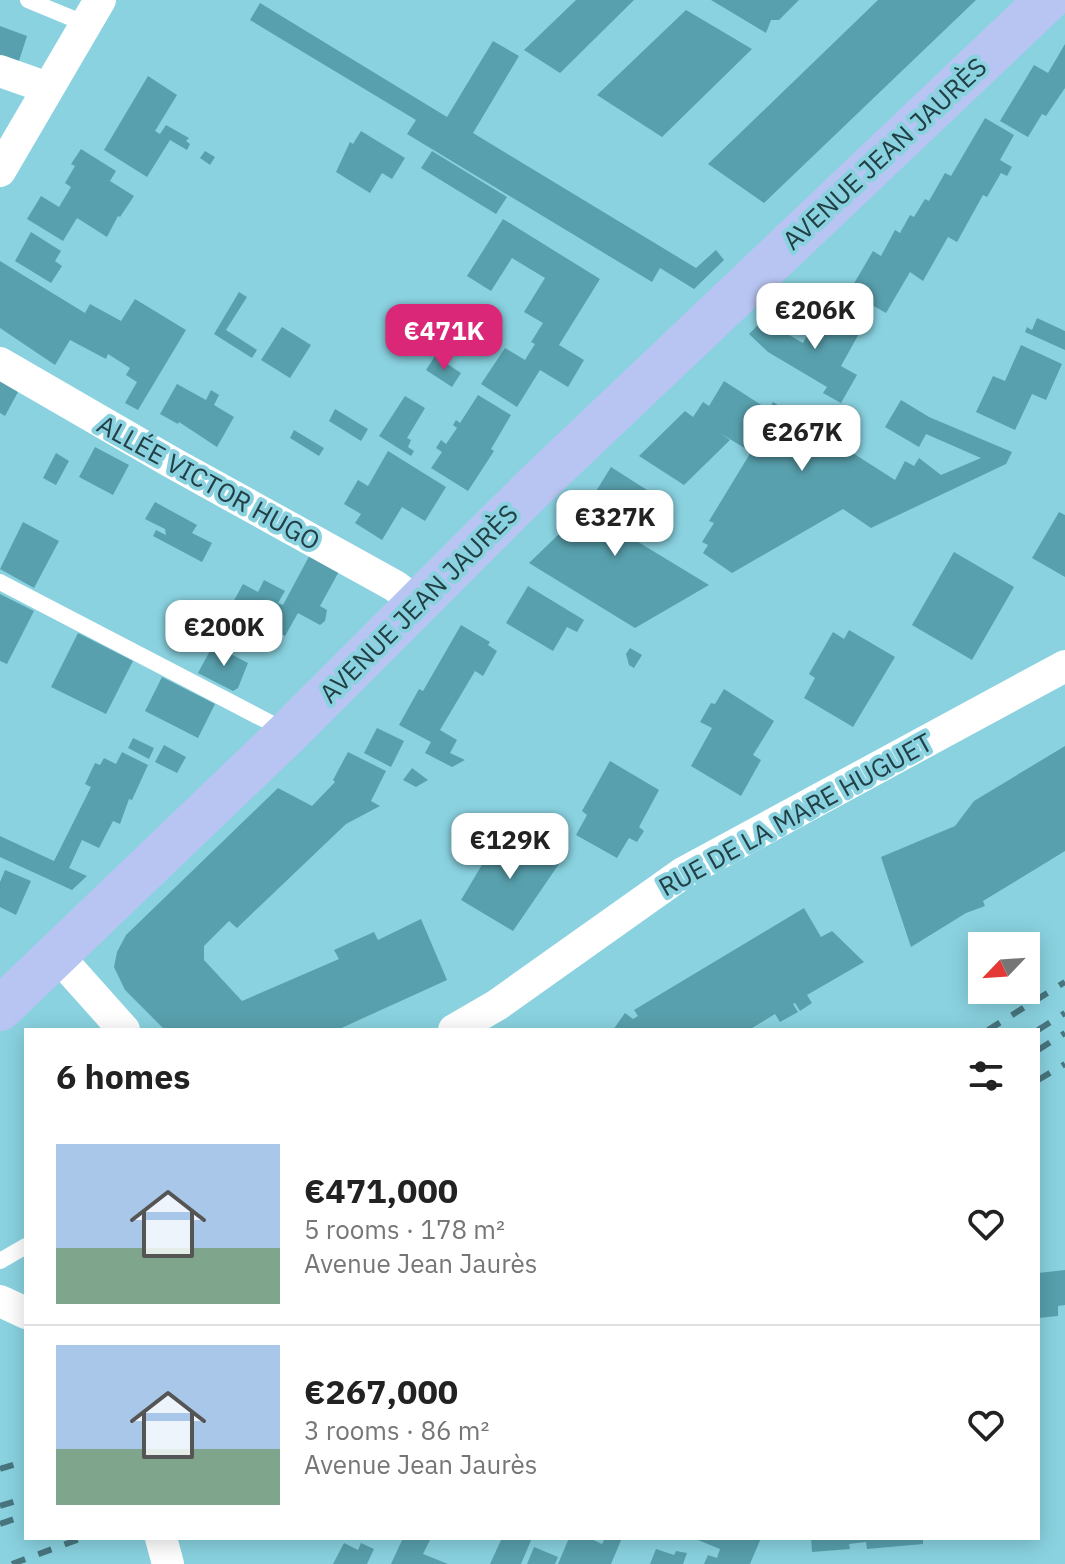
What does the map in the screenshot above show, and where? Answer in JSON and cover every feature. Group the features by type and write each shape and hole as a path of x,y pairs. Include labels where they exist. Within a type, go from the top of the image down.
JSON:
{"main road":[{"name":"AVENUE JEAN JAURÈS","path":"0,1009 289,732 417,603 782,249 1047,0"}],"street":[{"path":"0,171 93,12"},
{"path":"0,71 48,88"},
{"name":"ALLÉE VICTOR HUGO","path":"0,363 395,586 417,603"},
{"name":"RUE DE LA MARE HUGUET","path":"457,1028 497,1005 683,873 1065,666"},
{"path":"57,955 122,1028"},
{"path":"0,1301 24,1312"},
{"path":"162,1540 168,1564"}],"lane":[{"path":"28,0 93,12"},
{"path":"0,582 289,732"},
{"path":"0,1261 24,1247"}],"building":[{"path":"576,0 634,0 560,73 524,50"},
{"path":"711,0 799,0 779,20 771,20 766,33"},
{"path":"878,0 976,0 764,203 708,164"},
{"path":"260,3 447,117 493,41 519,56 473,133 696,268 716,250 724,260 694,289 660,268 652,282 407,134 416,120 250,20"},
{"path":"686,10 752,49 662,137 597,95"},
{"path":"0,26 27,36 17,67 0,61"},
{"path":"1065,44 1065,88 1046,116 1042,114 1028,137 1000,121 1034,65 1048,73"},
{"path":"148,76 177,95 155,131 160,134 166,125 189,138 186,141 190,144 187,150 170,140 147,177 104,150"},
{"path":"985,118 1014,135 1000,160 1012,167 1007,176 1001,173 987,197 983,195 957,242 948,237 923,281 910,272 886,313 849,292 873,251 881,256 895,230 900,233 910,215 914,217 925,199 929,201 945,173 951,176"},
{"path":"361,131 405,158 392,179 382,173 370,193 336,172 350,142 353,144"},
{"path":"81,149 116,171 110,181 134,196 107,237 77,218 63,241 27,219 41,196 59,207 71,187 65,183 75,166 71,164"},
{"path":"205,151 215,157 210,165 200,158"},
{"path":"432,151 507,197 496,214 421,168"},
{"path":"503,219 600,279 559,345 584,360 568,387 540,370 517,407 481,384 505,348 525,360 535,344 531,342 543,323 524,312 545,278 512,258 491,291 467,276"},
{"path":"31,232 61,251 55,261 62,266 51,283 15,261"},
{"path":"0,261 85,313 90,304 121,321 135,299 186,330 138,410 125,403 137,382 126,375 130,368 108,354 106,359 70,340 55,365 0,328"},
{"path":"239,292 247,297 226,330 257,350 252,358 214,334"},
{"path":"822,308 861,330 841,366 857,375 841,403 823,393 827,387 768,352 749,334 763,320 803,343"},
{"path":"1037,318 1065,331 1065,350 1025,332 1027,327 1032,330"},
{"path":"282,327 311,345 290,378 261,360"},
{"path":"1021,345 1062,364 1046,400 1032,394 1015,430 976,412 993,376 1005,381"},
{"path":"435,356 461,373 452,387 426,370"},
{"path":"0,369 18,392 5,416 0,413"},
{"path":"724,381 769,410 773,402 895,480 905,461 914,466 919,458 941,475 981,458 926,434 919,447 885,427 901,400 929,417 1012,452 1006,464 871,528 843,509 732,573 703,553 708,545 702,542 714,523 709,521 751,452 720,433 730,440 684,485 639,456 685,411 693,417 703,402 709,406"},
{"path":"177,384 206,400 211,390 219,395 214,405 234,417 217,447 179,422 160,414"},
{"path":"478,395 511,415 491,449 494,451 468,491 431,468 442,452 436,448 441,440 446,444 457,428 453,425 456,420 460,423"},
{"path":"405,396 425,408 407,438 411,440 408,447 414,451 411,456 379,436"},
{"path":"335,409 368,429 361,441 329,421"},
{"path":"294,430 324,448 319,456 290,438"},
{"path":"95,447 129,465 113,495 79,477"},
{"path":"388,451 446,487 425,521 402,507 382,540 355,523 361,514 344,504 358,480 368,486"},
{"path":"56,453 69,461 56,485 43,478"},
{"path":"611,467 647,490 633,513 637,516 634,520 630,517 620,531 709,585 635,628 529,563 585,509"},
{"path":"155,502 197,525 192,533 212,543 202,562 153,536 156,530 166,535 165,529 145,519"},
{"path":"1059,512 1065,515 1065,577 1032,558"},
{"path":"23,522 59,541 34,588 0,569"},
{"path":"313,549 342,566 320,606 327,610 325,621 320,625 298,613 285,636 270,628 259,650 219,628 243,584 258,592 264,580 285,591 278,603 283,605"},
{"path":"954,552 1014,587 972,660 912,625"},
{"path":"528,586 584,620 577,632 567,627 553,651 506,623"},
{"path":"0,594 34,611 7,664 0,661"},
{"path":"461,625 490,642 488,645 497,651 483,676 475,671 440,730 457,740 450,753 465,760 452,767 425,753 431,742 399,725 419,689 423,691"},
{"path":"849,630 895,657 853,727 804,698 815,678 809,674 833,632 844,639"},
{"path":"78,633 133,661 106,714 51,687"},
{"path":"213,645 248,663 238,688 233,691 198,673"},
{"path":"630,648 642,655 634,668 629,665 626,654"},
{"path":"162,677 215,704 198,738 145,711"},
{"path":"724,689 774,721 753,755 761,760 741,796 691,766 712,728 700,722"},
{"path":"377,728 404,741 391,767 364,753"},
{"path":"133,738 154,748 149,759 128,748"},
{"path":"164,745 186,757 177,773 155,762"},
{"path":"1065,746 1065,851 983,901 985,906 966,913 911,947 881,857 955,826 974,801"},
{"path":"122,752 148,765 132,800 129,799 120,824 113,821 99,848 82,840 69,868 87,876 72,890 0,857 0,836 54,861 91,787 85,784 95,763 100,765 104,758 116,764"},
{"path":"348,752 386,771 371,801 380,806 346,824 237,928 229,921 204,946 204,960 242,1001 339,959 334,950 374,932 378,940 421,919 447,980 341,1028 163,1028 125,990 114,967 117,952 126,935 278,788 312,806 335,782 333,780"},
{"path":"610,761 659,790 639,827 644,831 637,842 629,838 617,858 576,835 587,815 582,811"},
{"path":"412,768 428,780 416,787 403,780"},
{"path":"501,833 523,846 525,839 561,861 513,931 461,900"},
{"path":"5,870 31,881 16,915 0,907 0,882"},
{"path":"804,908 821,937 832,931 864,962 807,995 812,1003 800,1011 795,1003 798,1012 780,1022 775,1014 752,1028 614,1028 625,1013 633,1019 638,1016 634,1010"},
{"path":"1065,1270 1065,1305 1058,1306 1058,1316 1040,1318 1040,1273"},
{"path":"402,1540 430,1540 423,1554 448,1564 391,1564"},
{"path":"501,1540 531,1540 521,1564 490,1564"},
{"path":"568,1540 593,1540 602,1544 604,1540 621,1540 611,1564 558,1564"},
{"path":"698,1540 760,1540 750,1564 704,1564 708,1555 717,1558 720,1549"},
{"path":"811,1540 923,1540 923,1544 867,1549 866,1542 849,1544 850,1549 812,1552"},
{"path":"344,1543 358,1550 361,1543 374,1549 367,1564 333,1564"},
{"path":"534,1547 558,1557 555,1564 527,1564"},
{"path":"656,1549 674,1555 676,1551 687,1553 683,1564 650,1564"}],"railway":[{"path":"991,1028 1065,982"},
{"path":"1040,1029 1065,1013"},
{"path":"1040,1049 1065,1033"},
{"path":"1040,1079 1065,1064"},
{"path":"0,1469 24,1462"},
{"path":"0,1506 24,1499"},
{"path":"0,1524 24,1516"},
{"path":"12,1564 77,1540"}]}
